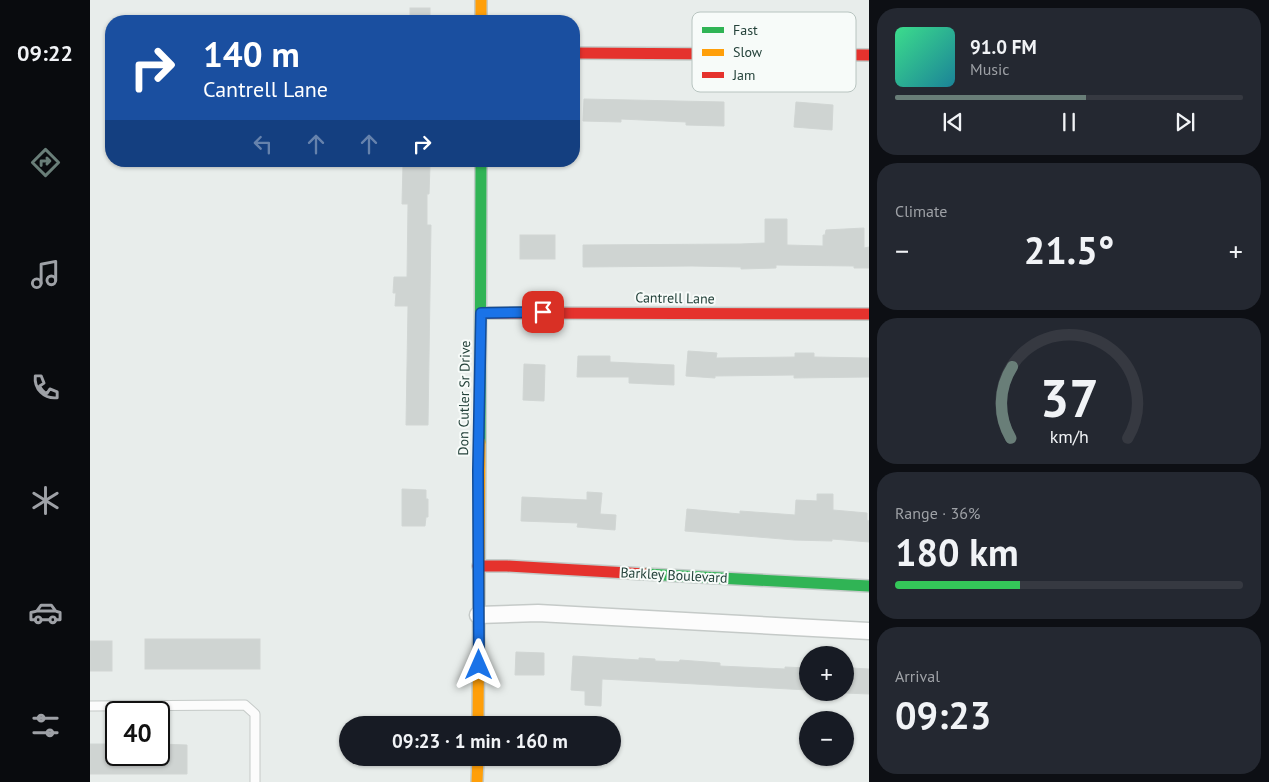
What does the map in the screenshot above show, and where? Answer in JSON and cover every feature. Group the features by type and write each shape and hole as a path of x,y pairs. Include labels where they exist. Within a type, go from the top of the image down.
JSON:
{"street":[{"path":"481,0 481,15"},
{"path":"580,53 692,54"},
{"path":"856,55 869,55"},
{"name":"Don Cutler Sr Drive","path":"478,716 481,167"},
{"name":"Cantrell Lane","path":"481,313 869,314"},
{"name":"Barkley Boulevard","path":"478,566 869,586"},
{"path":"478,615 538,613 869,631"},
{"path":"477,782 478,766"}],"lane":[{"path":"90,706 245,705 255,714 255,782"}],"building":[{"path":"410,8 430,8 430,15 410,15"},
{"path":"584,99 724,102 724,126 686,125 686,122 621,119 621,122 583,121"},
{"path":"796,102 833,105 832,130 794,127"},
{"path":"403,167 430,167 429,194 427,194 427,225 431,225 428,425 406,425 408,306 395,306 396,293 393,293 394,277 407,277 408,204 402,204"},
{"path":"765,219 787,219 787,245 823,246 823,235 825,235 826,230 864,228 864,248 869,247 869,268 854,268 854,266 776,265 776,268 741,269 741,267 692,266 583,267 583,245 765,243"},
{"path":"520,235 555,235 555,259 520,259"},
{"path":"688,351 717,353 716,358 795,357 795,353 814,353 814,357 869,358 869,377 794,378 794,375 715,376 715,378 686,376"},
{"path":"578,356 610,356 610,362 674,365 674,385 629,383 629,377 577,377"},
{"path":"524,364 545,365 544,401 523,400"},
{"path":"402,489 426,490 428,517 426,517 425,526 402,526"},
{"path":"587,492 602,493 600,514 616,515 615,530 577,527 578,523 521,521 522,497 587,500"},
{"path":"817,494 833,494 833,510 867,513 869,542 832,539 832,541 794,540 685,531 687,509 740,514 740,511 795,515 796,500 817,501"},
{"path":"145,639 260,639 260,669 145,669"},
{"path":"90,641 112,641 112,671 90,671"},
{"path":"516,652 544,653 544,675 515,675"},
{"path":"573,656 639,660 639,658 679,662 680,660 720,663 720,666 785,669 785,667 799,668 799,690 602,679 601,706 585,705 585,691 571,690"},
{"path":"854,668 869,669 869,694 854,693"},
{"path":"90,744 105,744 105,766 170,766 170,744 187,745 187,774 90,774"}],"traffic: fast":[{"path":"480,442 481,167"},
{"path":"645,574 869,586"}],"traffic: slow":[{"path":"481,0 481,15"},
{"path":"478,716 480,442"},
{"path":"477,782 478,766"}],"traffic: jam":[{"path":"580,53 692,54"},
{"path":"856,55 869,55"},
{"path":"481,313 869,314"},
{"path":"478,566 645,574"}],"route":[{"path":"479,665 478,470 481,313 543,312"}]}
